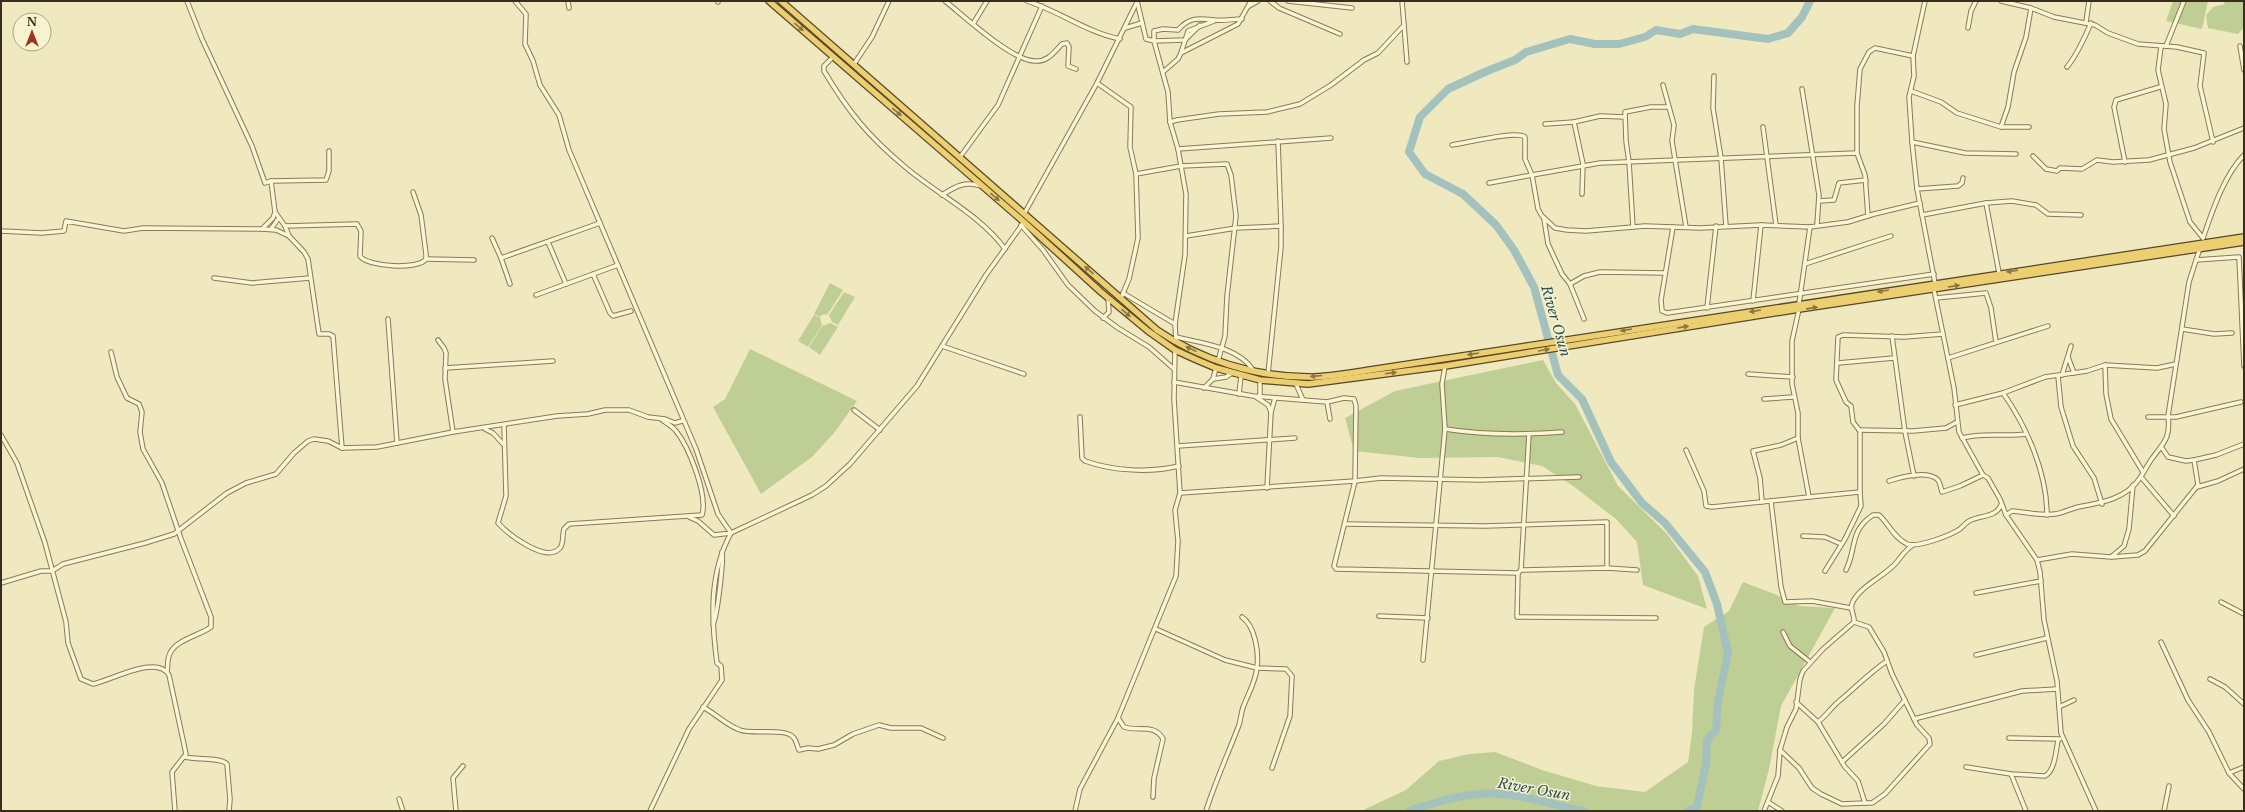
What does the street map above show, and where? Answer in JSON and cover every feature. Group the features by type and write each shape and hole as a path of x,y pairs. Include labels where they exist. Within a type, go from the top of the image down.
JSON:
{"highway":[{"path":"769,1 982,187 1022,224 1148,331 1175,350 1216,368 1260,380 1296,384 1316,383 1445,366 1998,273 2201,243 2244,242"},
{"path":"781,1 1024,214 1122,296 1157,330 1218,361 1254,372 1309,377 1337,375 1572,338 1934,290 2244,236"}],"street":[{"path":"187,1 202,39 252,146 265,183 271,180 326,180 329,171 329,151"},
{"path":"515,1 526,14 524,38 540,85 558,115 568,150 618,265 682,421 696,449 718,514 731,533"},
{"path":"568,1 569,8"},
{"path":"854,64 872,37 889,1"},
{"path":"945,1 973,24 1018,57 1034,61 1043,60 1053,54 1062,44 1067,43 1069,47 1068,66 1076,69"},
{"path":"973,24 986,1"},
{"path":"1027,1 1042,6 1103,36 1120,39"},
{"path":"1138,1 1147,40 1154,42 1185,40 1200,25"},
{"path":"1024,214 1097,83 1138,1"},
{"path":"1181,53 1203,40 1222,34 1238,24 1251,1"},
{"path":"1249,6 1258,1"},
{"path":"1270,1 1279,8 1340,34"},
{"path":"1288,1 1318,2 1352,8"},
{"path":"1402,1 1407,62"},
{"path":"1925,1 1913,56 1914,76 1909,97 1917,188 1935,283"},
{"path":"1968,28 1971,11 1976,1"},
{"path":"2001,1 2031,8 2054,17 2088,23 2138,44 2161,47 2166,46 2204,53 2200,86 2213,142"},
{"path":"2067,67 2074,59 2088,23 2089,1"},
{"path":"2166,46 2184,1"},
{"path":"960,157 998,105 1018,57 1042,6"},
{"path":"2001,128 2008,107 2014,72 2026,37 2031,8"},
{"path":"1178,30 1186,23 1199,18 1214,20 1242,19"},
{"path":"1214,20 1188,31 1163,29 1154,32 1154,42 1168,92 1170,122 1178,150 1186,194 1186,236 1175,324 1176,340 1222,349 1245,359 1254,372"},
{"path":"1125,28 1142,23"},
{"path":"1170,122 1219,114 1267,112 1300,104 1331,85 1364,60 1378,53 1404,25"},
{"path":"1162,72 1178,59 1188,31"},
{"path":"2240,46 2244,70"},
{"path":"2161,47 2158,70 2160,87 2166,104 2164,129 2176,184 2190,222 2201,243"},
{"path":"1868,216 1866,180 1857,146 1857,106 1860,74 1865,58 1875,48 1887,49 1913,56"},
{"path":"833,57 824,66 824,71 868,135 904,166 976,220 1005,249"},
{"path":"1714,76 1713,108 1721,158 1726,226"},
{"path":"1097,83 1131,107 1130,147 1136,174 1138,238 1129,279 1122,296 1175,324"},
{"path":"1663,85 1674,125 1672,142 1686,227"},
{"path":"2125,162 2114,107 2116,100 2160,87"},
{"path":"1802,89 1819,201 1817,225"},
{"path":"1911,91 1940,102 1957,113 2001,128 2029,127"},
{"path":"1633,228 1625,112 1630,110 1668,107"},
{"path":"1545,124 1574,122 1600,116 1625,117"},
{"path":"1574,122 1583,164 1582,194"},
{"path":"1762,127 1776,225"},
{"path":"2033,156 2050,170 2057,171 2060,168 2082,169 2097,160 2125,162 2143,161 2170,155 2213,142 2244,128"},
{"path":"1452,144 1521,134 1526,138 1526,159 1532,175 1538,209 1544,219 1555,228 1567,230 1761,225 1810,227 1848,222 1920,203"},
{"path":"1178,150 1331,138"},
{"path":"1268,374 1281,247 1278,142"},
{"path":"1912,142 1959,153 2016,154"},
{"path":"1846,152 1853,150 1857,146"},
{"path":"1489,183 1583,164 1675,159 1813,155 1846,152 1858,153"},
{"path":"2003,510 2047,515 2102,504 2113,499 2141,478 2143,472 2157,452 2162,448 2168,433 2168,416 2189,282 2201,243 2218,199 2234,167 2244,156"},
{"path":"1136,174 1181,166 1224,164 1229,166 1236,204 1236,228 1222,349 1218,361"},
{"path":"1917,188 1958,186 1962,183 1963,178"},
{"path":"271,180 275,212 278,219 285,226 289,236 307,256 319,334 329,334 333,336 342,448"},
{"path":"1819,201 1834,200 1840,183 1866,180"},
{"path":"942,195 958,185 966,183 982,187"},
{"path":"413,192 421,215 426,259"},
{"path":"1922,215 1986,203 2012,201 2036,205 2048,214 2081,215"},
{"path":"1986,203 1998,273"},
{"path":"262,229 273,218 275,212"},
{"path":"271,229 278,219"},
{"path":"1544,219 1548,244 1562,274 1570,284 1584,320"},
{"path":"1,231 51,233 64,230 66,221 124,231 144,228 271,229 289,236"},
{"path":"501,258 600,223"},
{"path":"285,226 357,224 360,226 361,232 360,256 367,263 405,265 420,264 426,259 474,260"},
{"path":"689,516 698,521 714,535 731,533 826,486 850,464 917,386 1022,224 1068,285 1103,318 1149,346 1174,369"},
{"path":"1753,301 1761,225"},
{"path":"1186,236 1236,228 1281,226"},
{"path":"1707,308 1716,226"},
{"path":"1672,227 1661,300 1662,311 1667,313 1934,274"},
{"path":"1810,227 1799,307 1792,341 1793,397 1798,413 1798,438 1810,496"},
{"path":"1805,264 1891,236"},
{"path":"492,238 510,284"},
{"path":"548,242 566,284"},
{"path":"2196,260 2239,257 2244,366"},
{"path":"536,295 618,265"},
{"path":"1570,284 1584,276 1600,272 1665,272"},
{"path":"593,274 610,313 613,316 618,316 631,311"},
{"path":"214,278 252,283 310,278"},
{"path":"1934,290 1954,388 1957,422 1962,438 1983,475 1988,478 2006,515 2037,560 2041,581 2047,638 2057,689 2063,738 2096,811"},
{"path":"1936,298 1986,293 1991,308 1996,342"},
{"path":"1103,318 1109,312 1108,298"},
{"path":"388,319 397,443"},
{"path":"1948,358 2048,326"},
{"path":"2182,329 2214,334 2232,333"},
{"path":"1825,571 1862,506 1860,492 1860,430 1858,430 1854,422 1851,406 1846,402 1836,380 1838,337 1843,335 1892,336 1943,334"},
{"path":"1892,336 1905,432 1914,476"},
{"path":"438,340 446,353 445,368 454,432"},
{"path":"942,346 1024,374"},
{"path":"2072,346 2060,376 2061,407 2073,446 2090,472 2102,504"},
{"path":"1075,811 1080,789 1118,718 1156,629 1176,576 1178,541 1175,510 1180,493 1174,382 1175,350"},
{"path":"111,352 118,377 127,398 139,404 142,412 140,432 143,449 162,483 180,531 181,539 211,617 211,627 202,634 180,643 169,654 167,672 172,685 185,757 172,774 175,811"},
{"path":"2068,357 2074,373"},
{"path":"1838,362 1894,358"},
{"path":"445,368 553,362"},
{"path":"1955,405 2003,392 2045,377 2060,376 2105,365 2157,368 2176,364"},
{"path":"2105,365 2106,394 2111,419 2143,472"},
{"path":"1423,660 1445,429 1442,384 1445,366"},
{"path":"1204,388 1213,379 1216,368"},
{"path":"1213,379 1222,379 1232,373"},
{"path":"1748,374 1793,376"},
{"path":"1239,394 1241,376"},
{"path":"1260,380 1260,397"},
{"path":"1174,382 1260,397 1327,402 1344,398 1354,399 1356,406 1355,481 1334,566 1336,569 1431,570 1492,574 1520,571 1606,568 1637,570"},
{"path":"1296,384 1303,400"},
{"path":"2003,392 2035,454 2044,486 2047,515"},
{"path":"1253,396 1268,405 1271,412"},
{"path":"1764,399 1793,397"},
{"path":"1267,488 1271,412 1275,398"},
{"path":"1327,402 1330,419"},
{"path":"2148,417 2176,417 2241,402"},
{"path":"1,583 42,571 52,571 63,564 145,543 180,531 227,493 246,483 276,474 294,453 308,441 314,439 328,441 342,448 377,447 454,432 484,429 610,410 629,410 648,417 660,418 675,423 682,421"},
{"path":"854,410 880,430"},
{"path":"1080,417 1082,458 1085,461 1118,468 1161,469 1179,466"},
{"path":"504,425 503,444 506,496 498,523 535,550 544,551 560,549 564,529 569,524 703,514 702,498 696,473 676,430 660,418"},
{"path":"1858,430 1905,432 1946,428 1957,422"},
{"path":"484,429 493,433 503,444"},
{"path":"1445,429 1469,433 1529,434 1562,432"},
{"path":"1529,434 1518,617 1656,618"},
{"path":"1962,438 1994,434 2005,437 2026,434"},
{"path":"1,435 17,463 45,543 66,622 68,643 81,679 93,684 151,666 159,666 167,672"},
{"path":"1178,446 1295,438"},
{"path":"1762,502 1760,478 1753,451 1781,445 1798,438"},
{"path":"2157,452 2186,461 2216,455 2244,444"},
{"path":"2162,448 2165,455"},
{"path":"1686,450 1704,492 1706,506 1712,507 1860,492"},
{"path":"2037,560 2072,554 2111,557 2142,553 2198,485 2194,460"},
{"path":"2196,487 2218,481 2244,469"},
{"path":"1889,480 1931,475 1938,481 1942,492 1960,486 1983,475"},
{"path":"1180,493 1267,488 1381,478 1526,480 1579,477"},
{"path":"2141,478 2174,516"},
{"path":"2111,557 2124,546 2129,529 2133,485"},
{"path":"1771,501 1781,587 1785,602 1812,601 1851,608"},
{"path":"1854,622 1851,608 1854,600 1870,584 1882,577 1897,562 1906,549 1913,545 1945,537 1961,528 1970,520 1987,516 2001,505"},
{"path":"2006,515 2012,511"},
{"path":"1846,570 1851,558 1854,536 1861,524 1873,515 1880,515 1894,534 1907,544 1913,545"},
{"path":"1345,524 1523,525 1608,522 1606,568"},
{"path":"650,811 689,729 719,685 723,674 721,666 717,663 713,625 717,616 718,593 723,561 722,552 731,533"},
{"path":"1803,536 1826,537 1841,544"},
{"path":"1976,594 2041,581"},
{"path":"2221,602 2244,614"},
{"path":"1379,616 1428,618"},
{"path":"1206,811 1240,723 1243,706 1252,688 1257,668 1257,652 1250,627 1242,617"},
{"path":"1780,750 1799,768 1812,788 1821,794 1842,804 1872,803 1885,794 1930,744 1929,738 1922,732 1914,719 1884,652 1869,627 1854,622"},
{"path":"1764,811 1778,776 1780,750 1787,727 1796,709 1800,679 1810,662 1854,622"},
{"path":"1156,629 1225,660 1257,668 1286,669 1292,676 1290,716 1272,768"},
{"path":"1783,632 1790,646 1810,662"},
{"path":"1976,655 2047,638"},
{"path":"2161,642 2188,700 2209,732 2229,773 2244,789"},
{"path":"1818,722 1826,716 1838,702 1851,693 1868,674 1887,661"},
{"path":"2210,679 2225,687 2244,704"},
{"path":"1914,719 2022,691 2057,689"},
{"path":"1842,762 1884,724 1905,700"},
{"path":"2059,708 2074,700"},
{"path":"1796,702 1818,722 1842,762 1858,781 1865,803"},
{"path":"703,708 730,726 743,731 776,732 791,735 794,737 799,750 808,748 818,749 834,745 853,734 879,724 890,728 921,728 943,738"},
{"path":"1118,718 1124,727 1156,731 1163,739 1154,778 1153,797"},
{"path":"2009,738 2058,740 2063,738"},
{"path":"1966,768 2038,776 2048,774 2058,740"},
{"path":"185,757 194,760 218,760 227,764 230,799 229,811"},
{"path":"456,811 452,778 463,766"},
{"path":"2229,773 2244,767"},
{"path":"2011,774 2026,811"},
{"path":"2164,811 2169,786"},
{"path":"399,799 403,811"},
{"path":"1768,802 1782,811"}],"green space":[{"path":"2173,1 2208,1 2202,29 2166,21"},
{"path":"2223,1 2244,1 2244,27 2238,34 2208,28 2206,15 2213,7 2225,4"},
{"path":"830,283 843,290 827,315 823,314 820,317 814,314"},
{"path":"844,292 855,297 838,325 832,322 829,315"},
{"path":"814,315 820,318 822,325 808,347 798,341"},
{"path":"831,323 838,327 820,355 809,347 822,326"},
{"path":"750,349 857,401 834,433 812,457 761,494 713,407 725,399"},
{"path":"1543,360 1556,383 1575,404 1618,486 1667,534 1698,576 1707,609 1643,585 1637,542 1616,519 1573,486 1542,466 1498,457 1420,458 1354,451 1345,418 1395,391"},
{"path":"1743,582 1777,595 1799,606 1835,608 1781,706 1769,769 1758,811 1361,811 1406,790 1439,761 1469,754 1495,752 1542,770 1596,786 1645,792 1688,762 1692,732 1694,690 1704,627 1729,611"}],"waterway":[{"name":"River Osun","path":"1688,811 1697,807 1706,764 1707,740 1716,730 1718,701 1728,653 1717,604 1705,572 1665,523 1642,503 1611,462 1582,399 1558,375 1534,287 1514,250 1496,225 1463,194 1425,174 1409,152 1420,117 1448,89 1515,60 1526,52 1570,39 1595,44 1619,44 1645,37 1656,30 1680,34 1693,29 1768,39 1788,33 1802,17 1810,1"},
{"name":"River Osun","path":"1409,811 1467,795 1491,793 1524,797 1584,811"}]}
